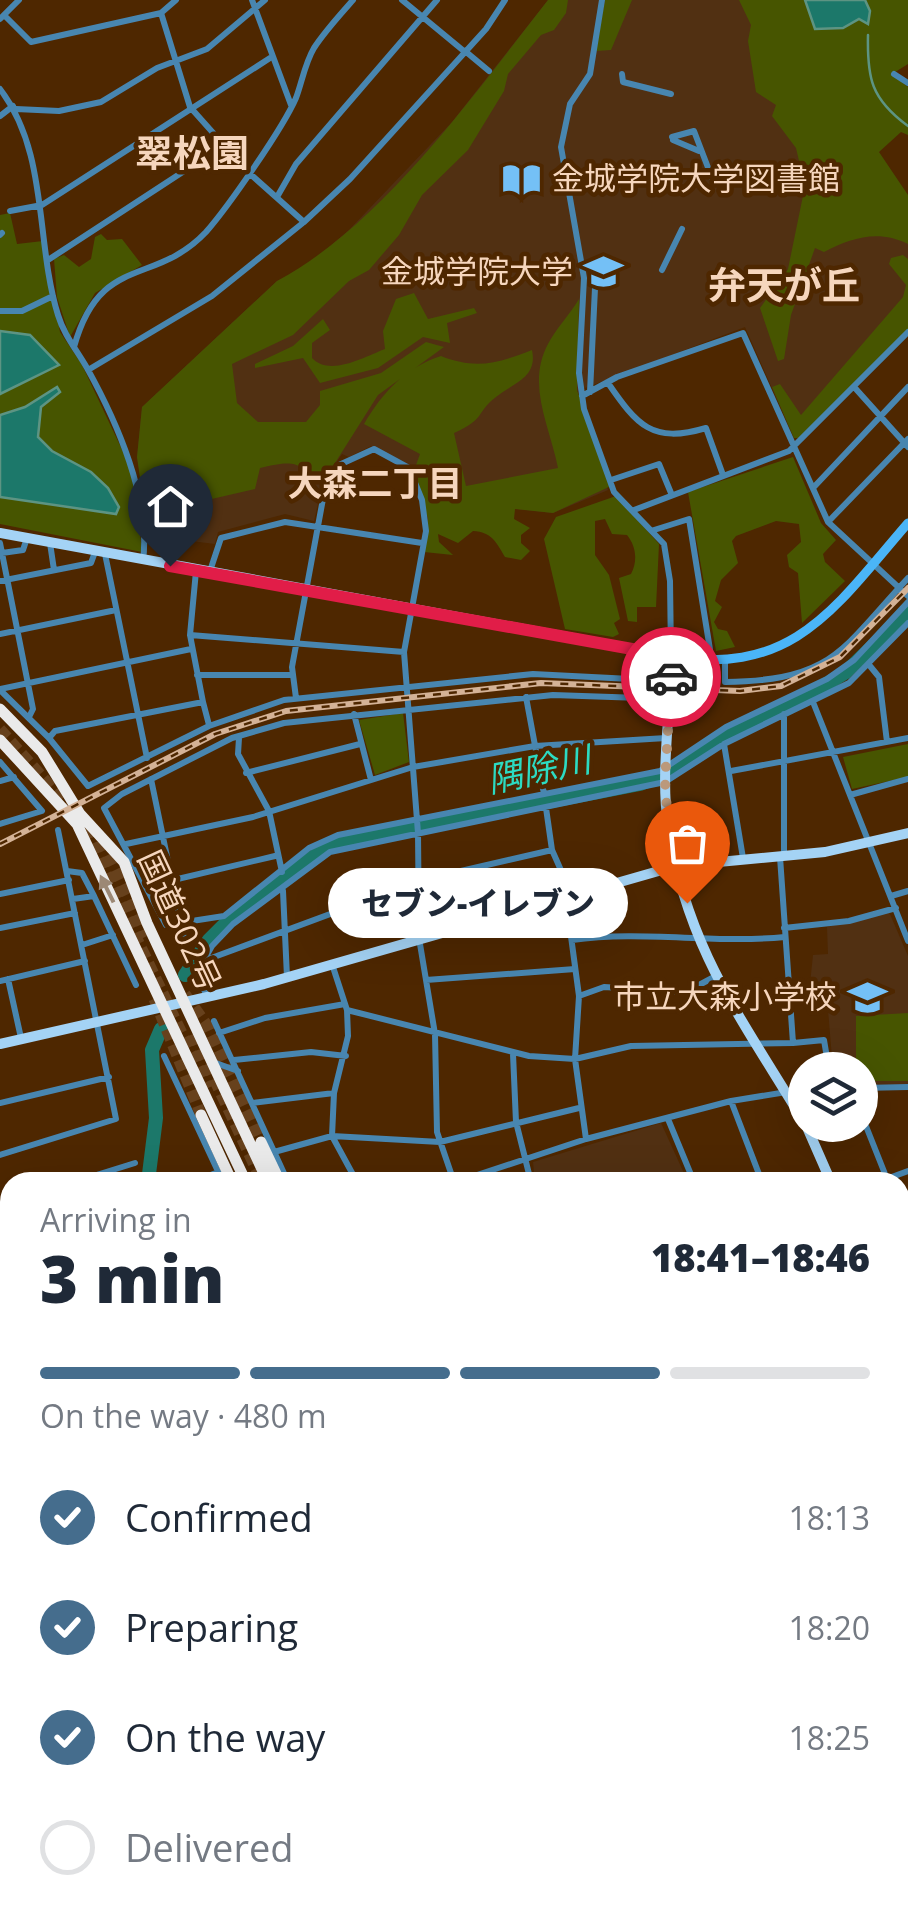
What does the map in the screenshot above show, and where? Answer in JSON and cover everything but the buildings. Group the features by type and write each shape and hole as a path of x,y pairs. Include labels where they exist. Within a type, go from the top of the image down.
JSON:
{"highway":[{"name":"国道302号","path":"0,710 42,752 80,814 124,862 153,936 263,1172"},
{"name":"国道302号","path":"0,740 77,824 241,1172"},
{"path":"201,1115 227,1172"},
{"path":"261,1142 275,1172"}],"main road":[{"path":"0,533 304,592 671,656 665,776 676,866 697,940 714,977 788,1096"},
{"path":"0,1044 188,1004 676,866 782,857 908,833"},
{"path":"813,1142 827,1172"}],"street":[{"path":"19,0 2,16 31,42 162,13 176,0"},
{"path":"0,116 15,107 58,112 88,106 207,49 253,3 265,0"},
{"path":"74,348 94,299 122,276 168,259 199,238 292,106 313,49 353,0"},
{"path":"402,0 489,71"},
{"path":"277,197 296,164 438,0"},
{"path":"88,370 212,296 304,222 350,178 465,52 505,0"},
{"path":"602,0 590,74 570,104 561,147 584,278 578,373 614,492 654,530 666,552 671,656 725,662 762,655 812,628 908,522"},
{"path":"253,3 270,58 292,106"},
{"path":"162,13 190,107 248,172 304,222"},
{"path":"10,211 42,204 270,58"},
{"path":"622,74 623,82 671,94"},
{"path":"894,74 908,83"},
{"path":"0,89 15,107 42,204 53,296 64,335 88,370 137,476 144,561"},
{"path":"699,151 694,132 673,138 700,155 706,153 712,178"},
{"path":"48,260 224,145"},
{"path":"662,270 682,228"},
{"path":"586,394 595,288"},
{"path":"0,311 22,311 53,296"},
{"path":"634,510 794,447 908,332"},
{"path":"586,394 742,333 828,522 908,599 854,660 827,679 726,727 665,776 544,794 323,840 224,916 166,925 104,808 151,779 239,738 284,723 526,697 580,694 671,699"},
{"path":"608,383 634,420 668,437 706,428 722,475"},
{"path":"813,488 908,387"},
{"path":"828,522 907,443 855,388"},
{"path":"296,698 296,643 324,488 339,465 374,449 409,468 425,518 404,652 418,833 419,938 436,1034 440,1142 451,1172"},
{"path":"611,480 659,464 671,494"},
{"path":"654,530 690,519 712,662"},
{"path":"210,573 221,538 285,522 422,543"},
{"path":"2,554 23,550 27,538"},
{"path":"0,543 3,580 33,709 29,717"},
{"path":"50,543 54,570"},
{"path":"3,580 91,563 100,553"},
{"path":"100,553 147,758"},
{"path":"196,571 190,635 209,726"},
{"path":"725,662 725,682 796,676 849,643 908,578"},
{"path":"0,634 116,610"},
{"path":"208,998 196,974 233,924 336,849 546,808 665,776 849,684 908,623"},
{"path":"190,635 404,652"},
{"path":"0,689 192,649"},
{"path":"870,666 879,676 887,742"},
{"path":"197,674 293,676"},
{"path":"0,689 88,786 209,726 296,698 533,674 671,681"},
{"path":"526,697 544,794"},
{"path":"42,752 46,736 56,731 203,702"},
{"path":"813,702 908,941"},
{"path":"354,714 371,780"},
{"path":"784,714 782,857 794,1043"},
{"path":"239,738 238,754 269,811 282,872"},
{"path":"126,844 160,833 269,811 412,767 535,746 667,738"},
{"path":"731,771 908,738"},
{"path":"246,772 360,744"},
{"path":"724,744 743,858"},
{"path":"0,760 18,759"},
{"path":"0,760 38,808 37,814 0,824"},
{"path":"0,782 14,777"},
{"path":"151,779 187,953"},
{"path":"850,795 908,779"},
{"path":"38,808 48,802"},
{"path":"546,808 552,850 572,895 568,914 578,996 575,1059 586,1139"},
{"path":"0,1155 116,1119 58,830"},
{"path":"204,961 418,882 552,850"},
{"path":"148,886 276,856"},
{"path":"0,894 82,873 136,985"},
{"path":"282,890 287,977"},
{"path":"891,896 908,892"},
{"path":"72,900 94,896"},
{"path":"572,940 612,934 697,940 785,933 896,908"},
{"path":"0,928 75,912"},
{"path":"82,945 113,935"},
{"path":"121,950 136,949"},
{"path":"21,1040 4,980 85,960"},
{"path":"332,963 346,1007 346,1056 334,1093 332,1136 352,1172"},
{"path":"426,980 575,969"},
{"path":"578,996 604,987 686,992 714,977"},
{"path":"219,1033 265,1018 346,1007 513,1054 575,1059 631,1046 824,1040 826,1052"},
{"path":"214,1020 283,1172"},
{"path":"234,1060 311,1052 346,1056"},
{"path":"513,1054 516,1122 528,1172"},
{"path":"164,1056 218,1172"},
{"path":"212,1062 238,1071"},
{"path":"0,1103 109,1077"},
{"path":"187,1106 198,1081"},
{"path":"878,1088 908,1087"},
{"path":"485,1172 586,1139 788,1089"},
{"path":"252,1103 334,1093"},
{"path":"731,1102 758,1172"},
{"path":"274,1152 332,1136 440,1142 579,1108"},
{"path":"668,1118 690,1172"},
{"path":"872,1142 884,1172"},
{"path":"106,1172 135,1163"}],"shaded area":[{"name":"金城学院大学","path":"548,0 785,0 908,216 908,329 794,438 745,327 577,391 608,490 553,513 516,509 428,533 426,505 412,466 371,446 349,457 342,454 323,482 314,521 285,514 218,532 215,544 150,536 137,457 142,407 277,281 303,269 349,230 452,122"},
{"name":"市立大森小学校","path":"889,912 908,956 908,1084 878,1085 878,1052 832,1052 826,985 810,984 813,955 828,954 827,927"},
{"path":"661,1123 683,1172 534,1172 533,1162"}],"green space":[{"path":"548,0 568,0 566,13 554,30 541,35 508,74 504,91 468,150 422,195 399,235 369,270 349,281 293,335 232,364 237,403 258,422 306,422 320,405 320,391 381,373 426,342 444,347 378,395 323,482 294,464 260,468 255,489 177,507 173,513 177,522 148,534 137,457 142,407 277,281 316,257 389,192 424,155"},
{"path":"605,0 632,0 611,50 596,51"},
{"path":"739,0 908,0 908,64 892,74 908,87 908,135 901,132 879,152 908,195 908,244 875,236 855,239 824,252 815,248 791,315 784,359 778,361 760,308 788,269 805,186 829,189 830,175 800,165 796,148 772,116 776,105 756,92 748,41 751,25"},
{"path":"10,213 17,244 43,241 60,332 82,365 134,475 142,552 0,524 0,215"},
{"path":"101,234 107,240 122,239 142,265 95,293 70,337 57,297 54,259 64,255 79,267 91,259 95,237"},
{"path":"903,255 908,259 908,329 800,438 794,438 772,387 780,384 801,415 903,297 906,285 889,264 891,258"},
{"path":"414,293 428,319 474,308 477,313 447,323 450,343 423,337 378,368 320,383 303,358 255,368 255,364 293,346 323,319 330,330 312,343 312,358 319,363 347,364 385,349 383,331 396,299"},
{"path":"579,299 577,390 611,486 553,513 515,509 514,519 530,528 521,535 521,543 530,551 521,560 505,557 489,536 473,531 458,543 438,534 439,542 453,555 424,552 428,518 412,476 420,454 364,424 396,382 428,361 441,356 465,363 487,363 532,350 531,367 523,379 490,402 471,424 454,433 466,486 558,468 542,406 539,375 548,344"},
{"path":"793,457 821,523 836,540 823,554 825,562 845,581 802,623 798,573 789,567 787,555 801,542 799,524 776,521 736,536 732,541 738,563 721,580 715,601 722,607 714,622 718,629 727,631 735,647 716,651 688,492"},
{"path":"616,496 659,544 656,607 637,607 637,622 628,621 619,578 631,574 634,549 627,535 612,534 605,519 595,521 595,555 609,575 620,619 614,623 619,634 613,637 565,629 544,539 556,517"},
{"path":"403,713 409,762 375,775 359,720"},
{"path":"908,744 908,777 852,789 843,757"},
{"path":"908,1013 908,1081 878,1081 878,1052 856,1052 856,1016"}],"water":[{"path":"805,0 865,0 870,11 868,24 859,19 843,28 815,29"},
{"path":"0,331 30,335 59,365 0,394"},
{"path":"57,387 60,392 41,407 38,437 52,451 91,472 108,488 119,507 116,514 0,497 0,415 25,407"}],"waterway":[{"path":"868,35 874,86 886,106 908,126"},
{"name":"隅除川","path":"185,975 209,940 233,916 331,844 640,784 669,773 732,732 801,700 846,672 908,612"},
{"name":"隅除川","path":"149,1172 156,1118 152,1050 161,1029"}],"tunnel":[{"path":"0,729 72,810"},
{"path":"85,829 208,1088"},
{"path":"101,840 147,936"},
{"path":"185,994 207,1025 261,1142"},
{"path":"154,999 201,1115"},
{"path":"193,1034 257,1172"}],"railway":[{"path":"0,844 215,734 286,711 541,683 740,691 781,686 840,657 908,588"}],"way so far":[{"path":"671,677 665,782 668,824 687,903"}],"place":[{"name":"金城学院大学図書館","path":"522,179"},
{"name":"金城学院大学","path":"603,272"},
{"name":"セブン-イレブン","path":"687,903"},
{"name":"市立大森小学校","path":"867,997"}],"district":[{"name":"翠松園","path":"192,154"},
{"name":"弁天が丘","path":"784,286"},
{"name":"大森二丁目","path":"375,484"}],"route":[{"path":"170,566 671,656 671,677"}]}
